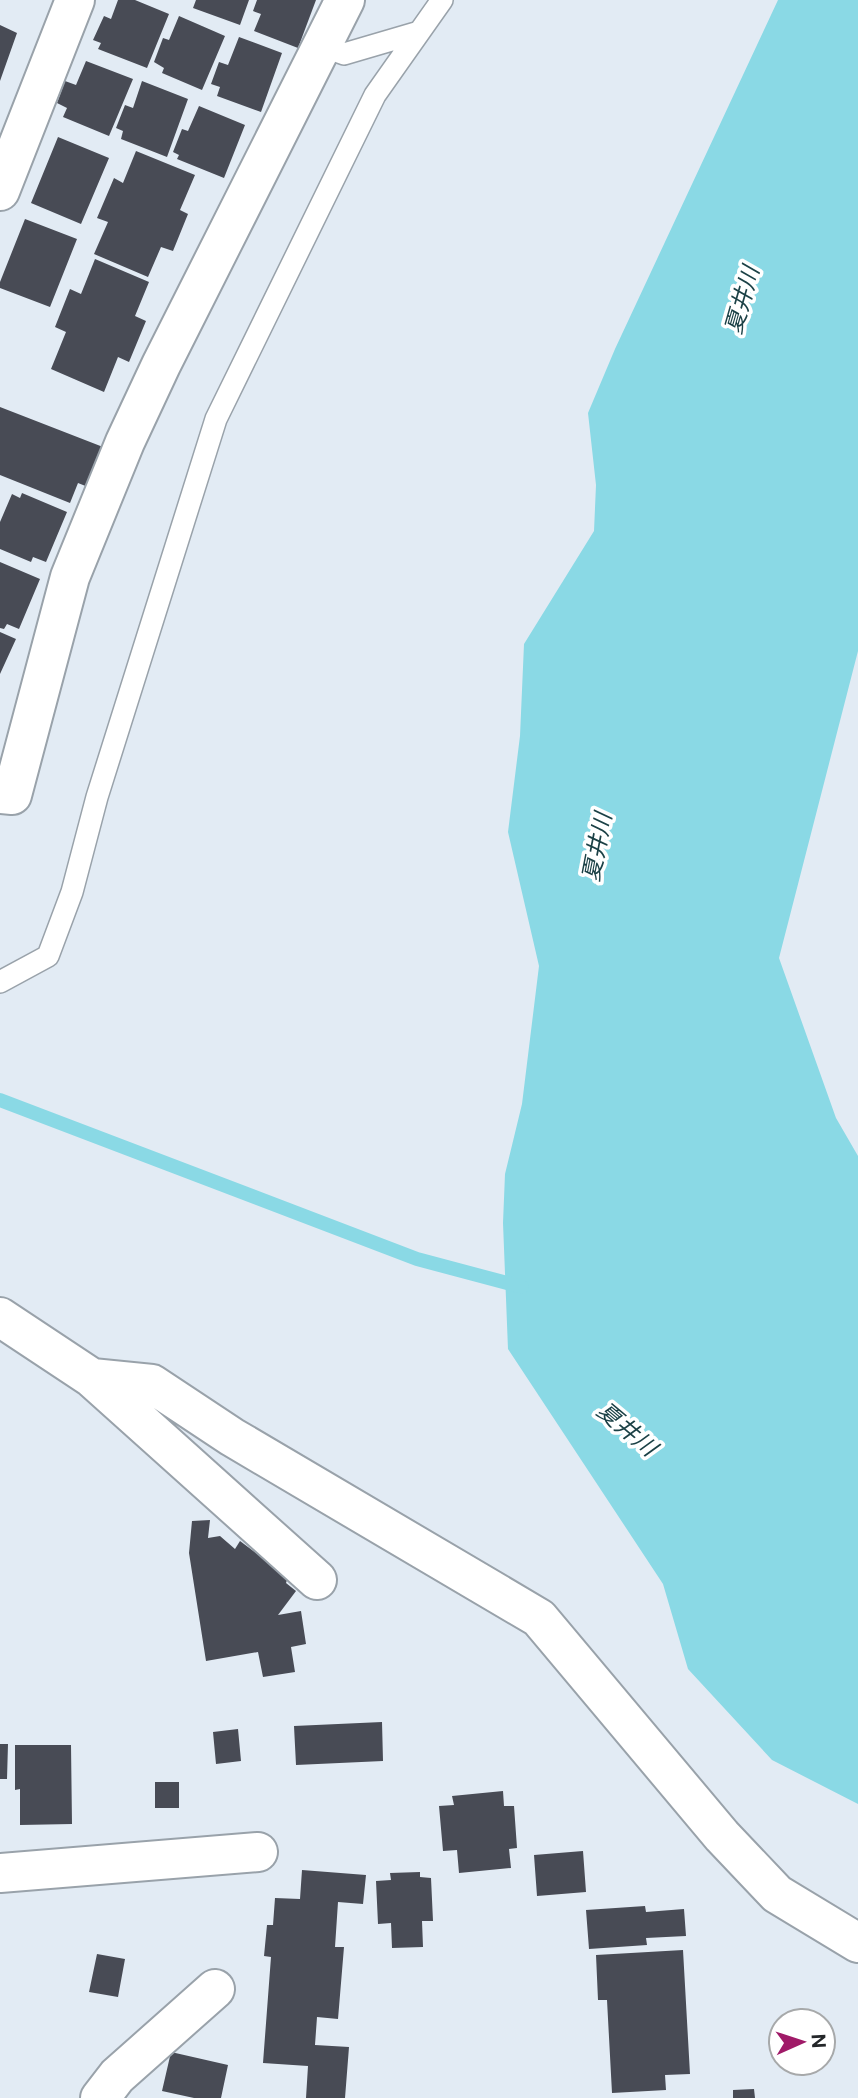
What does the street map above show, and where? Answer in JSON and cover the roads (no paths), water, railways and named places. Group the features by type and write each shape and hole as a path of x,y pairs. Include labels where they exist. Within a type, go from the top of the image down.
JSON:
{"street":[{"path":"0,191 75,0"},
{"path":"0,794 12,795 70,577 125,442 345,0"},
{"path":"0,1317 92,1378 317,1580"},
{"path":"92,1378 152,1384 232,1437 539,1618 722,1836 778,1894 858,1943"},
{"path":"0,1873 258,1852"},
{"path":"100,2098 117,2076 215,1989"}],"lane":[{"path":"0,982 48,956 72,892 97,797 216,419 375,95 442,0"},
{"path":"322,46 344,54 419,32"}],"water":[{"name":"夏井川","path":"778,0 858,0 858,651 779,958 836,1118 858,1156 858,1804 772,1760 688,1669 663,1584 508,1349 503,1223 505,1174 522,1104 539,966 508,832 520,736 524,644 594,531 596,485 588,413 615,349"}],"waterway":[{"path":"0,1100 417,1259 522,1287"}]}
